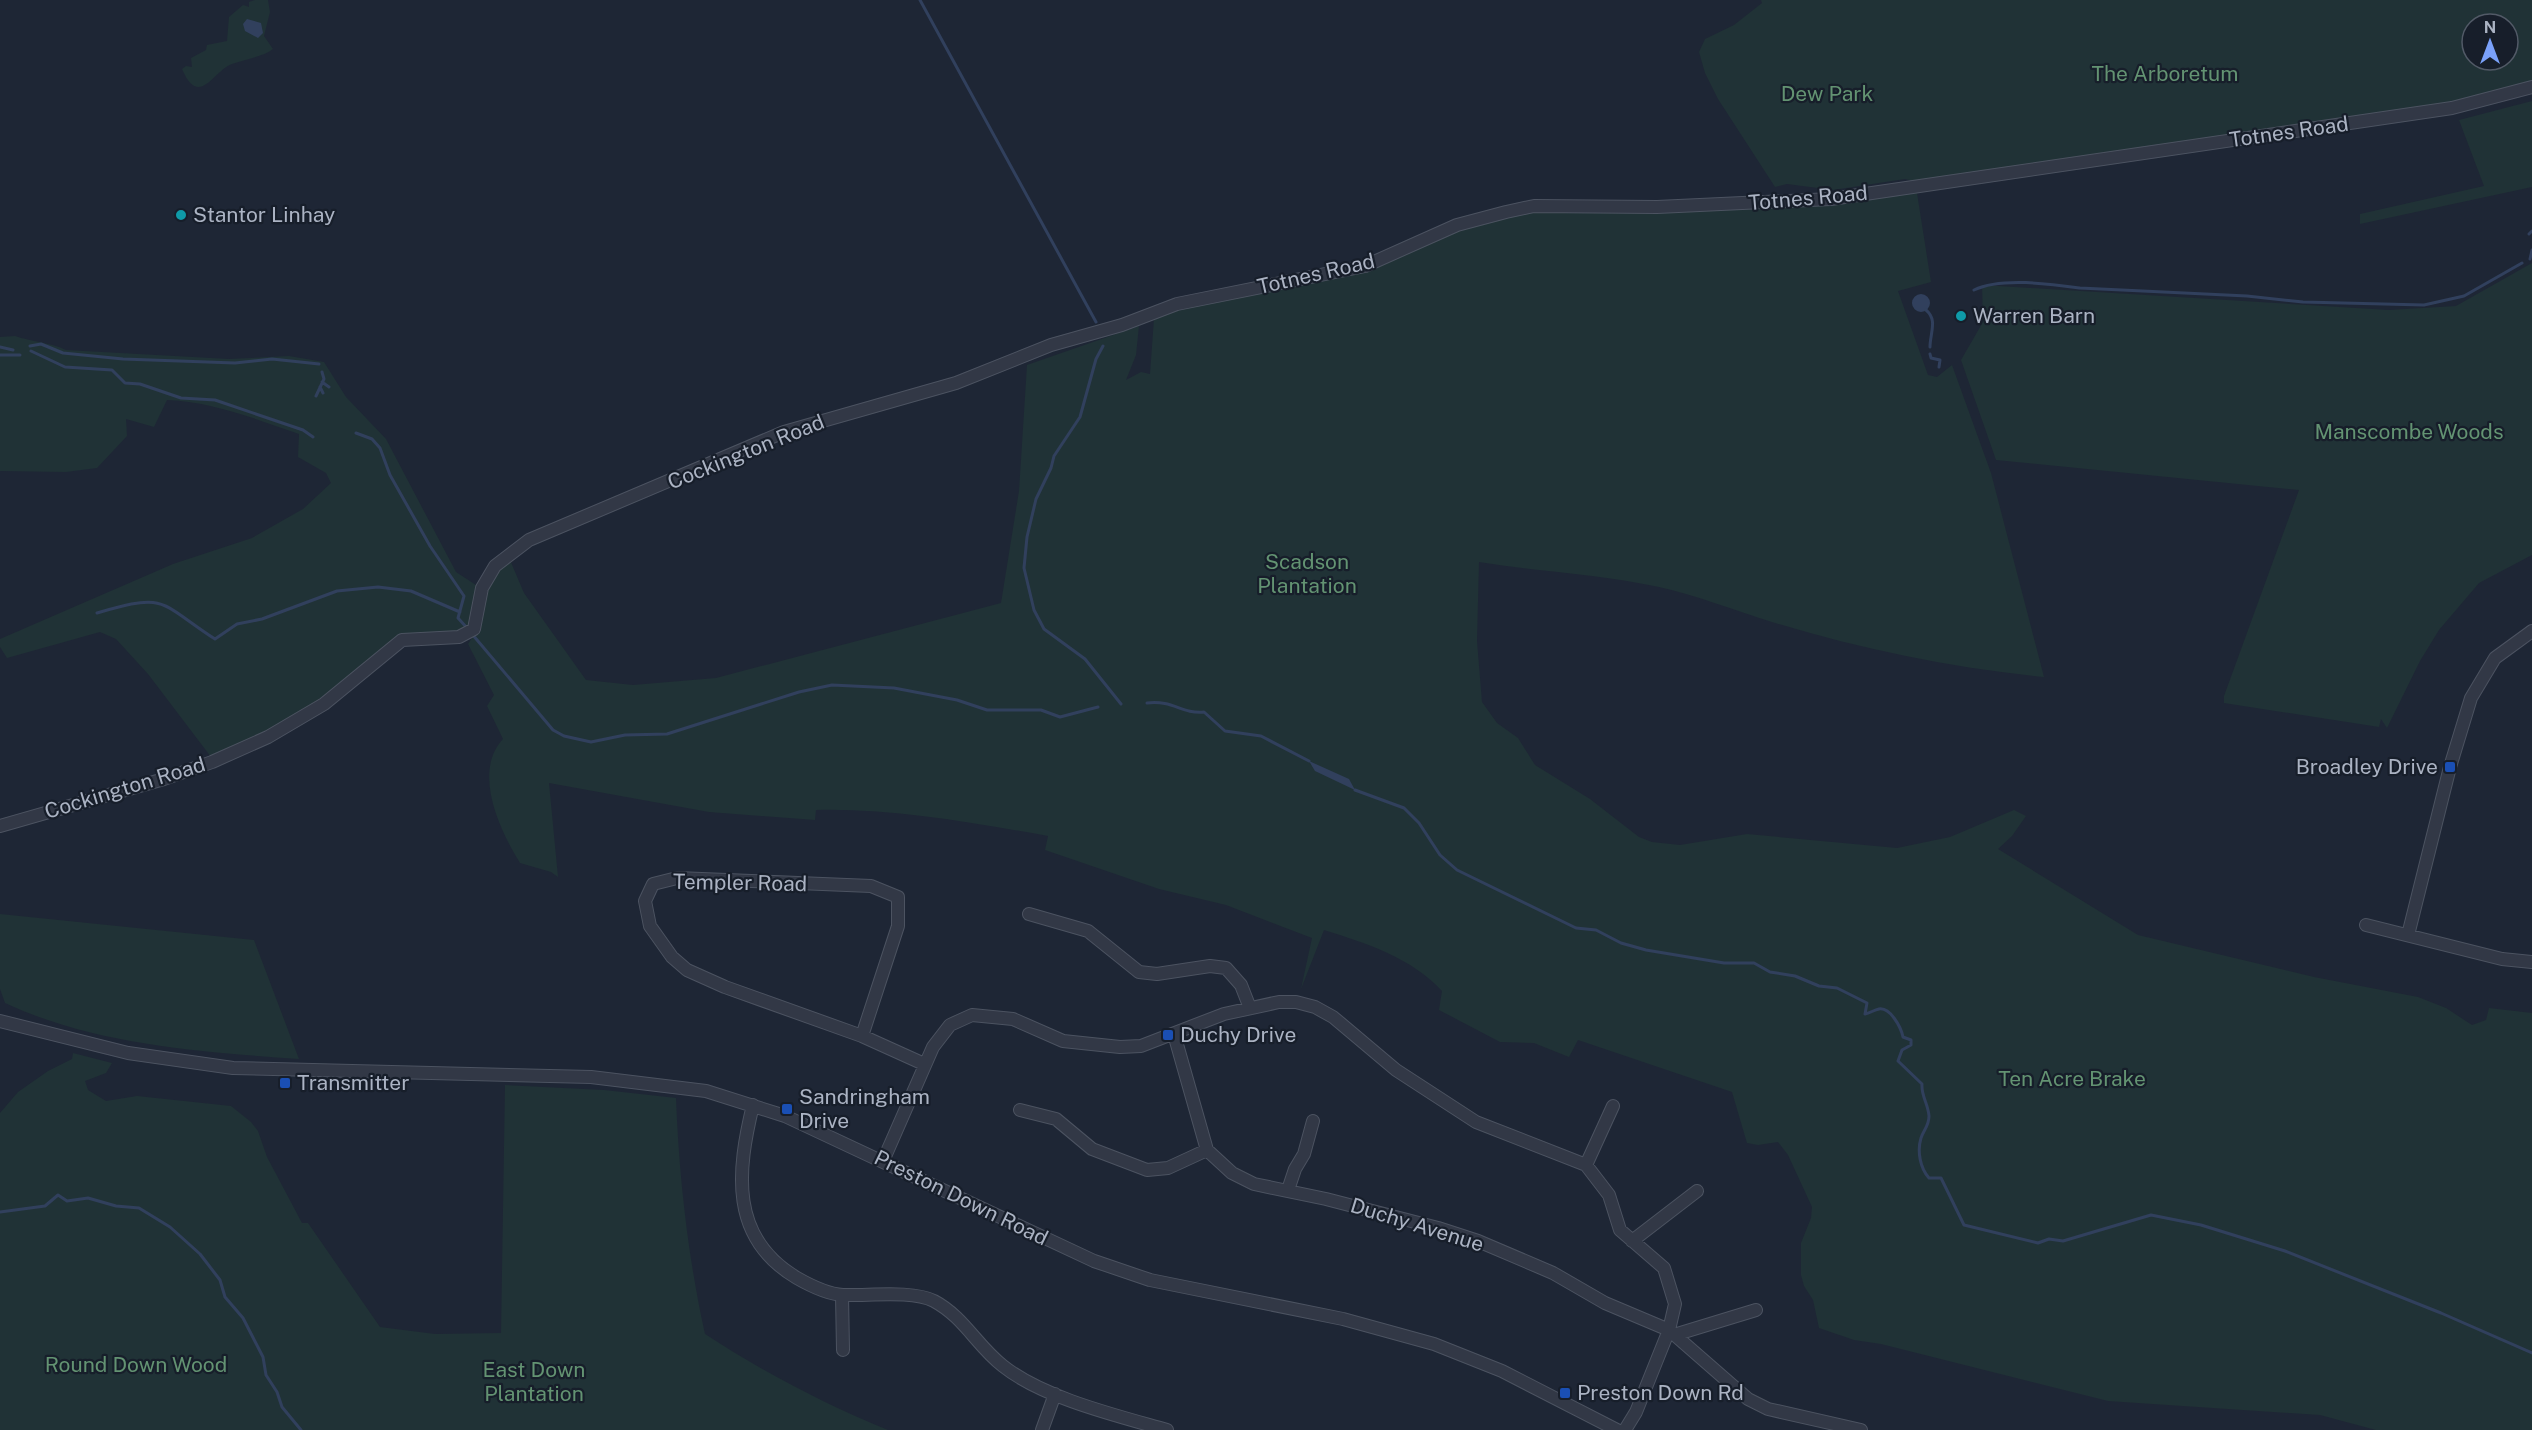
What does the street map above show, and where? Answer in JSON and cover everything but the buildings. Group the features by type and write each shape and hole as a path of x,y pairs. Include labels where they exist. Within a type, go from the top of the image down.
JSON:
{"street":[{"name":"Totnes Road","path":"1094,333 1177,304 1365,266 1457,225 1534,206 1657,207 1831,199 2452,108 2532,87"},
{"name":"Cockington Road","path":"0,826 188,772 268,737 305,716 342,691 402,640 466,636 474,629 482,588 495,566 529,540 784,432 956,383 1051,345 1094,333"},
{"path":"2408,935 2456,743 2471,698 2495,658 2532,631"},
{"name":"Templer Road","path":"862,1036 898,926 898,897 871,886 677,878 653,884 645,901 650,926 672,957 687,970 725,987 862,1036 924,1064"},
{"path":"1029,914 1088,931 1139,972 1157,974 1210,966 1226,968 1241,985 1250,1008"},
{"path":"2366,925 2502,959 2532,962"},
{"path":"883,1161 933,1047 950,1025 972,1015 1013,1019 1063,1041 1095,1045 1141,1046 1224,1014 1250,1008 1279,1002 1296,1002 1315,1007 1333,1017 1396,1070 1476,1122 1586,1165 1609,1195 1620,1230 1664,1268 1676,1304 1671,1332 1636,1412 1625,1430"},
{"name":"Preston Down Road","path":"0,1021 128,1053 233,1068 621,1079 706,1091 785,1116 1094,1261 1150,1280 1343,1319 1434,1344 1502,1371 1617,1430"},
{"name":"Duchy Avenue","path":"1174,1034 1208,1150 1232,1173 1254,1184 1288,1190 1438,1228 1478,1241 1553,1273 1605,1303 1671,1332"},
{"path":"753,1105 742,1150 742,1197 746,1221 755,1239 781,1268 822,1290 842,1295 930,1299 965,1324 1002,1366 1055,1394 1167,1430"},
{"path":"1586,1165 1612,1106"},
{"path":"1020,1110 1056,1119 1092,1149 1147,1170 1168,1168 1208,1150"},
{"path":"1288,1190 1295,1169 1304,1154 1313,1120"},
{"path":"1632,1241 1697,1191"},
{"path":"842,1295 843,1350"},
{"path":"1671,1332 1756,1310"},
{"path":"1671,1332 1740,1392 1758,1404 1807,1419 1861,1430"},
{"path":"1042,1430 1055,1394"}],"green space":[{"path":"268,0 270,12 264,36 273,49 232,64 206,84 200,87 194,86 188,81 182,69 186,66 192,67 191,58 206,50 207,45 227,41 229,17 243,5 249,7 249,2"},
{"path":"1761,0 2532,0 2532,87 2514,92 1911,189 1910,180 1905,179 1833,190 1787,184 1775,187 1718,99 1705,73 1699,52 1705,39 1734,25 1762,3"},
{"path":"2532,101 2532,187 2360,224 2360,214 2484,186 2459,120"},
{"path":"1917,193 1931,282 1898,291 1928,375 1937,377 1952,365 1991,473 2044,677 1941,663 1872,649 1805,632 1659,587 1615,579 1479,562 1477,641 1482,702 1497,723 1518,738 1535,765 1590,799 1639,837 1652,842 1680,845 1747,834 1897,848 1950,837 2014,810 2026,816 2012,836 1998,849 2138,935 2314,977 2418,997 2446,1008 2472,1025 2486,1020 2489,1008 2532,1013 2532,1430 2376,1430 2320,1415 2108,1401 1881,1344 1854,1340 1819,1328 1813,1300 1804,1286 1801,1275 1801,1243 1811,1218 1812,1207 1788,1155 1778,1142 1758,1145 1747,1143 1732,1092 1578,1040 1569,1057 1534,1043 1500,1042 1439,1010 1442,991 1417,969 1372,946 1324,930 1301,989 1312,938 1226,905 1159,889 1045,850 1048,836 874,811 816,810 815,820 709,812 549,783 558,877 551,872 520,863 505,835 492,801 489,784 494,752 503,739 487,706 494,695 468,644 476,630 487,585 510,560 524,593 586,680 633,685 716,678 1001,603 1019,491 1027,365 1139,326 1136,355 1126,380 1141,372 1150,374 1154,318 1167,312 1346,276 1380,265 1474,224 1546,210 1815,205"},
{"name":"Manscombe Woods","path":"2532,263 2532,555 2479,583 2439,630 2420,661 2387,728 2381,719 2379,727 2224,703 2224,696 2299,490 1996,460 1961,360 1983,322 1982,285 2389,310 2456,306"},
{"path":"15,336 66,350 229,359 289,356 324,362 346,397 386,439 456,572 479,587 470,626 460,631 401,636 303,714 211,757 148,674 116,639 100,632 7,658 0,647 0,639 173,564 252,538 303,509 331,483 326,473 298,457 299,434 218,408 167,400 154,427 126,419 127,436 97,468 66,472 0,471 0,337"},
{"path":"0,914 254,940 299,1059 187,1049 112,1037 39,1017 5,1003 0,989"},
{"path":"73,1053 112,1063 106,1073 85,1081 88,1090 106,1101 137,1096 231,1106 251,1122 258,1131 267,1157 302,1223 308,1223 380,1327 435,1334 501,1333 505,1085 604,1090 676,1098 685,1217 705,1334 794,1386 888,1430 0,1430 0,1113 18,1092 48,1071 72,1059"}],"water":[{"path":"247,19 261,23 263,33 258,38 245,31 243,24"},
{"path":"1921,294 1927,297 1930,303 1927,309 1921,312 1915,309 1912,303 1915,297"},
{"path":"1309,761 1349,779 1355,790 1315,771"}],"waterway":[{"path":"920,0 1096,322"},
{"path":"2529,234 2532,231"},
{"path":"2530,259 2532,250"},
{"path":"1974,290 1998,284 2026,283 2080,288 2247,296 2303,302 2424,305 2464,296 2522,263"},
{"path":"1926,310 1933,322 1930,347"},
{"path":"30,346 41,344 63,353 123,359 235,363 272,359 319,364"},
{"path":"1103,346 1096,359 1080,417 1054,456 1051,468 1036,499 1027,537 1024,568 1034,610 1044,629 1085,659 1121,704"},
{"path":"0,347 13,350"},
{"path":"31,351 65,367 112,370 125,383 140,384 181,398 215,400 303,430 313,437"},
{"path":"1930,354 1931,358 1940,360 1939,367"},
{"path":"0,355 20,355"},
{"path":"316,396 324,379 322,372"},
{"path":"322,382 329,387"},
{"path":"320,387 323,393"},
{"path":"356,433 372,439 380,448 390,475 430,546 464,596 458,618 468,629"},
{"path":"97,613 137,603 161,604 215,639 237,624 262,619 337,591 378,587 411,591 460,612"},
{"path":"472,634 553,730 564,736 591,742 625,735 667,734 799,692 832,685 894,688 957,700 987,710 1041,710 1060,717 1098,707"},
{"path":"1147,703 1164,703 1189,711 1204,712 1225,731 1261,736 1309,761"},
{"path":"1355,790 1404,808 1419,823 1440,855 1457,870 1576,928 1596,930 1621,943 1646,950 1724,963 1754,963 1770,972 1795,976 1819,986 1837,988 1867,1003 1865,1014 1879,1009 1887,1011 1897,1023 1903,1037 1911,1040 1911,1045 1902,1050 1898,1061 1922,1084 1929,1116 1920,1143 1921,1164 1929,1178 1941,1178 1964,1225 2038,1243 2049,1239 2063,1241 2151,1215 2201,1225 2285,1251 2441,1313 2532,1353"},
{"path":"0,1212 45,1206 58,1195 67,1201 88,1198 116,1206 139,1208 170,1227 200,1254 220,1280 225,1297 243,1318 263,1357 266,1375 277,1392 282,1407 301,1430"}],"place":[{"name":"Stantor Linhay","path":"181,215"},
{"name":"Warren Barn","path":"1961,316"},
{"name":"Broadley Drive","path":"2450,767"},
{"name":"Duchy Drive","path":"1168,1035"},
{"name":"Transmitter","path":"285,1083"},
{"name":"Sandringham Drive","path":"787,1109"},
{"name":"Preston Down Rd","path":"1565,1393"}],"park label":[{"name":"The Arboretum","path":"2165,74"},
{"name":"Dew Park","path":"1827,94"},
{"name":"Scadson Plantation","path":"1307,574"},
{"name":"Ten Acre Brake","path":"2072,1079"},
{"name":"Round Down Wood","path":"136,1365"},
{"name":"East Down Plantation","path":"534,1382"}]}
